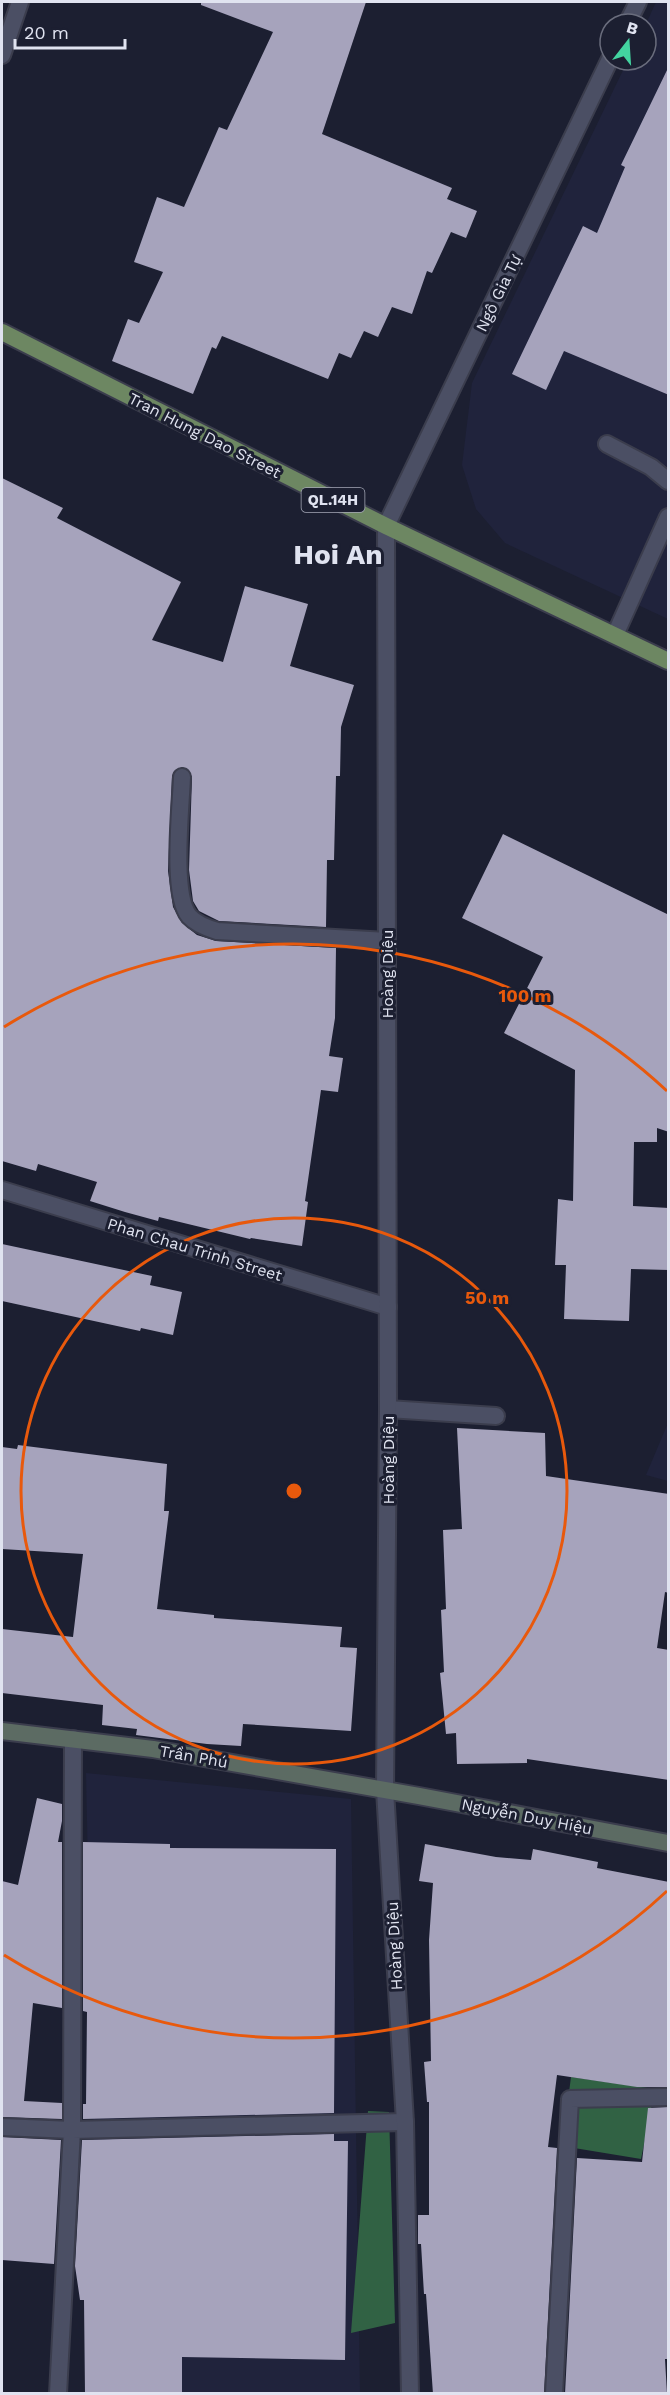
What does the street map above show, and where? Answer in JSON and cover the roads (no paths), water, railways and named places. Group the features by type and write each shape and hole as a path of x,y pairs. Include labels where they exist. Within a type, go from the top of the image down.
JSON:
{"main road":[{"name":"Tran Hung Dao Street","path":"2,332 386,526 669,661"},
{"name":"Trần Phú","path":"2,1731 153,1749 385,1790"},
{"name":"Nguyễn Duy Hiệu","path":"385,1790 669,1843"}],"street":[{"path":"2,55 20,2"},
{"name":"Ngô Gia Tự","path":"386,526 604,72"},
{"path":"607,444 651,467 669,481"},
{"path":"615,635 669,518"},
{"name":"Hoàng Diệu","path":"386,526 388,1409 385,1790 405,2122 410,2394"},
{"path":"182,777 178,882 184,908 196,922 217,931 387,941"},
{"name":"Phan Chau Trinh Street","path":"2,1190 388,1307"},
{"path":"388,1409 496,1416"},
{"path":"58,2394 72,2130 74,1739"},
{"path":"554,2394 570,2099 669,2097"},
{"path":"2,2127 72,2130 405,2122"}],"district":[{"name":"Hoi An","path":"338,554"}]}
